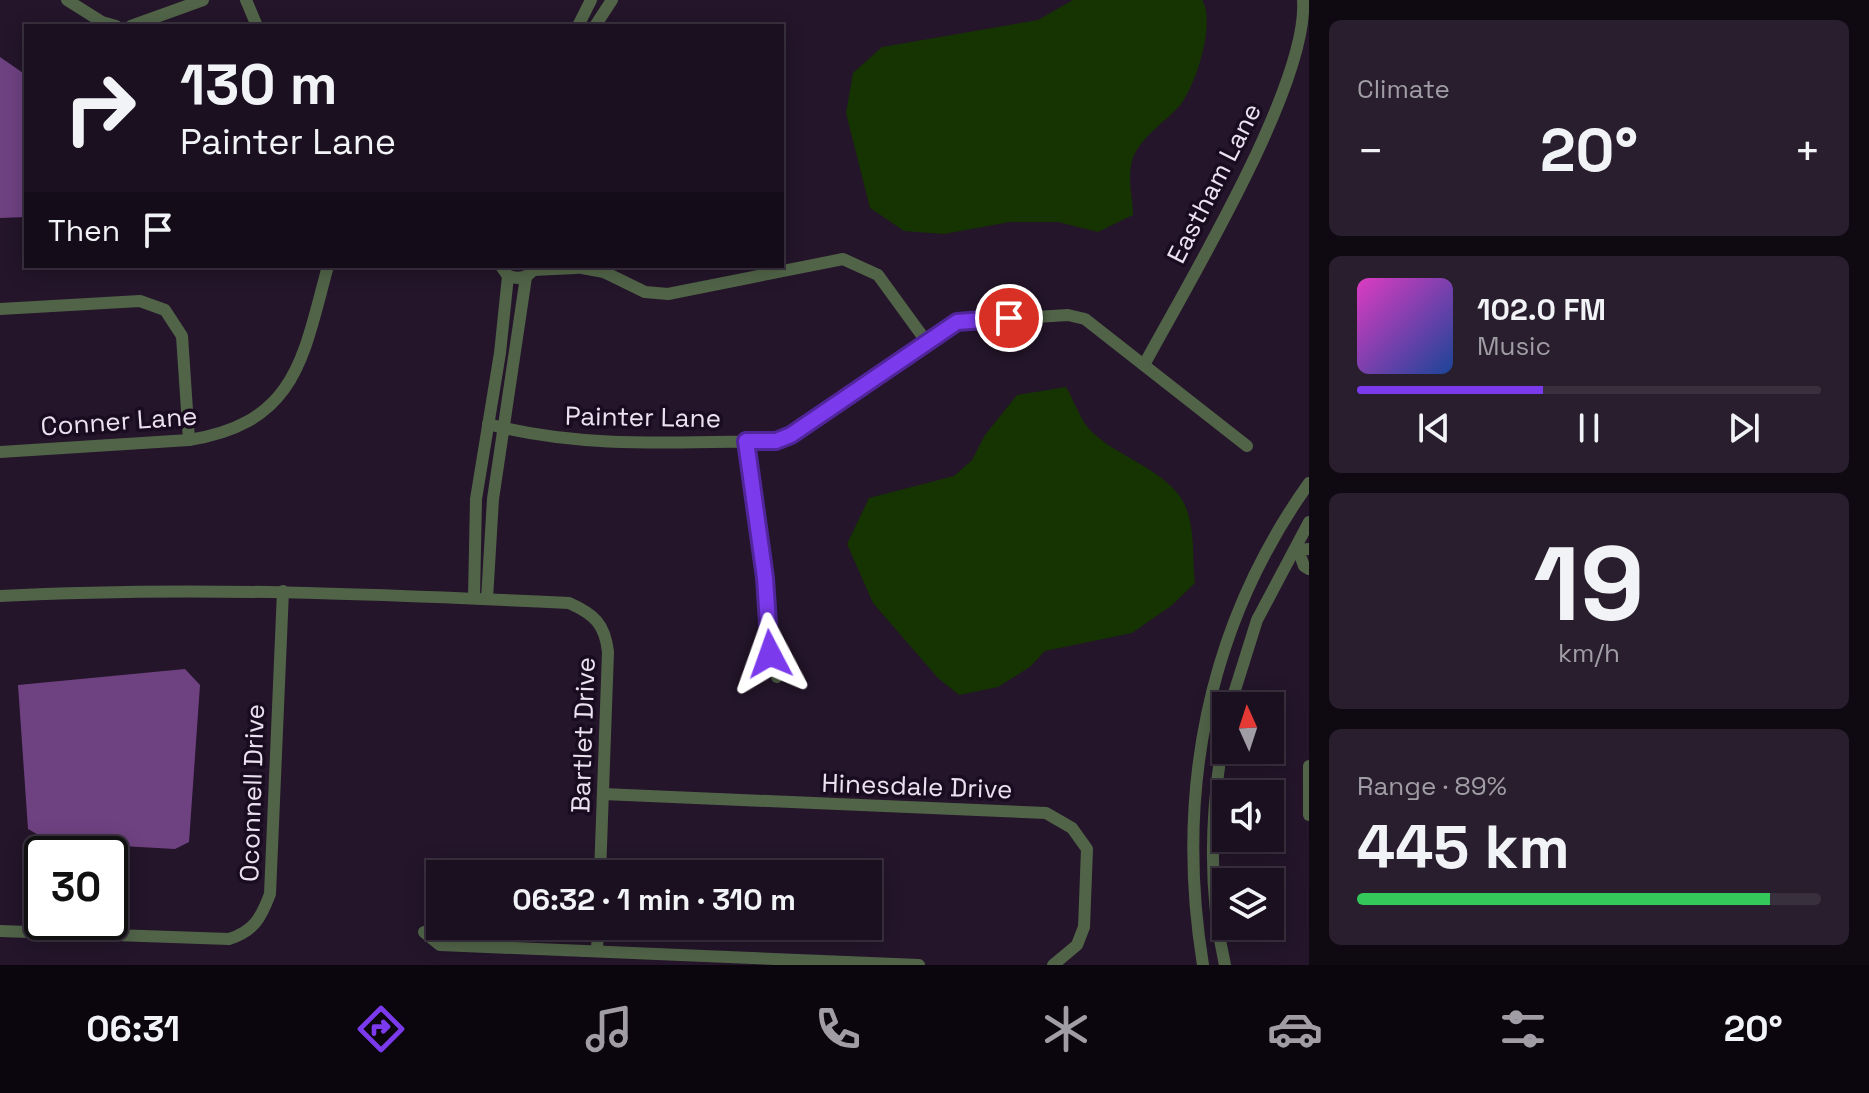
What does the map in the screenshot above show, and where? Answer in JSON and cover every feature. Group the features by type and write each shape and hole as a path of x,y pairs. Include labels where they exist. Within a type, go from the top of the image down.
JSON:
{"street":[{"path":"67,0 109,24"},
{"path":"137,24 203,0"},
{"path":"246,0 256,24"},
{"path":"579,24 591,0"},
{"path":"596,24 612,0"},
{"name":"Eastham Lane","path":"1144,365 1274,119 1304,42 1307,12 1303,0"},
{"path":"784,267 843,259 861,264 878,275 926,341"},
{"name":"Conner Lane","path":"0,452 189,440 216,436 248,424 273,406 304,354 327,268"},
{"path":"481,599 476,499 488,424 504,271 562,268"},
{"path":"579,268 604,272 645,292 668,294 775,268"},
{"path":"481,599 502,428 531,271"},
{"path":"0,309 140,301 165,310 182,336 189,440"},
{"name":"Painter Lane","path":"488,424 539,436 582,440 776,441 791,435 957,322 1068,315 1085,319 1247,446"},
{"path":"746,441 765,578 770,654 777,677"},
{"path":"1203,965 1192,854 1199,751 1207,706 1228,636 1248,586 1274,536 1309,483"},
{"path":"1234,692 1257,620 1300,549 1309,522"},
{"path":"1274,536 1300,549"},
{"path":"1300,549 1304,566 1309,569"},
{"path":"0,596 113,590 283,591 481,599"},
{"name":"Oconnell Drive","path":"0,931 229,939 248,933 261,918 270,894 283,591"},
{"name":"Bartlet Drive","path":"481,599 569,603 591,613 605,631 608,652 601,860"},
{"path":"1220,764 1214,854 1225,965"},
{"path":"1309,766 1309,815"},
{"name":"Hinesdale Drive","path":"603,794 1046,813 1072,828 1087,849 1084,927 1077,945 1053,965"},
{"path":"424,932 440,945 919,965"},
{"path":"597,940 597,951"}],"green space":[{"path":"1073,0 1202,0 1206,10 1205,38 1193,83 1181,104 1145,140 1134,156 1130,178 1133,215 1098,232 1058,222 1010,222 944,234 904,231 870,208 846,113 853,73 882,47 1038,20"},
{"path":"1066,387 1091,431 1162,478 1181,498 1191,528 1195,583 1171,606 1132,633 1045,651 1030,667 998,687 959,695 938,678 873,603 847,544 869,498 954,476 972,460 985,435 1017,395"}],"shaded area":[{"path":"0,57 24,74 24,217 0,218"},
{"path":"185,669 200,685 189,842 175,849 128,846 128,836 40,836 28,829 18,685"}],"route":[{"path":"770,654 765,578 746,441 776,441 791,435 957,322 1009,318"}]}
